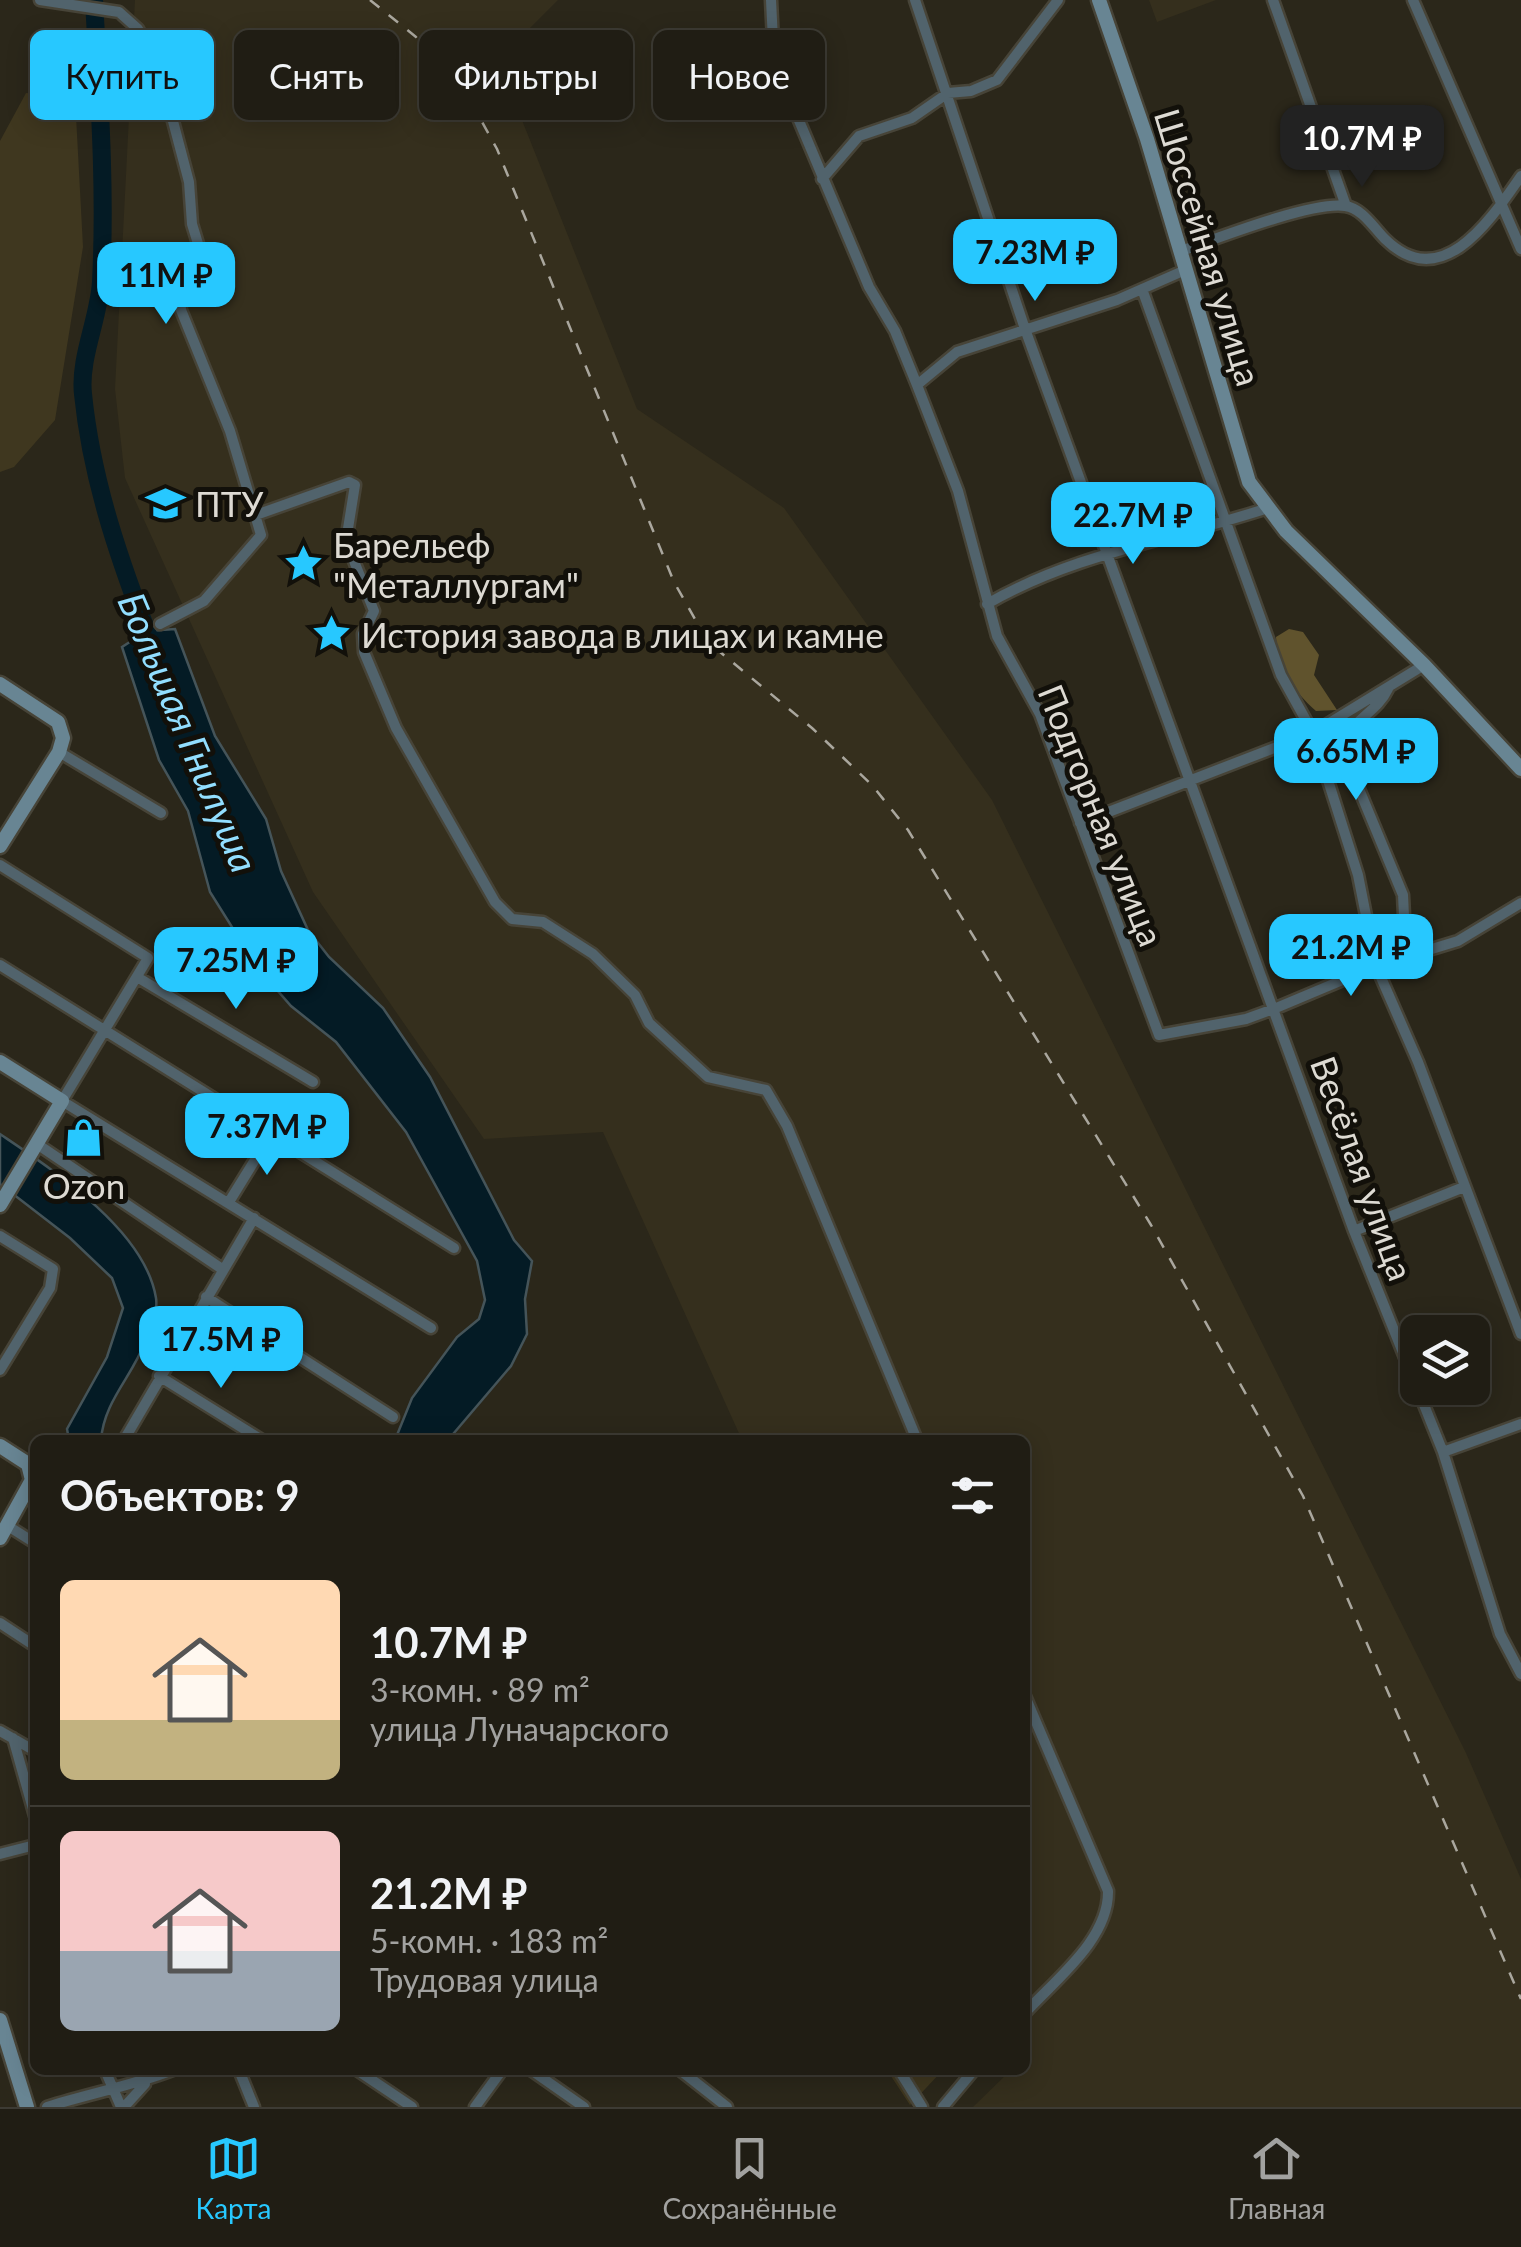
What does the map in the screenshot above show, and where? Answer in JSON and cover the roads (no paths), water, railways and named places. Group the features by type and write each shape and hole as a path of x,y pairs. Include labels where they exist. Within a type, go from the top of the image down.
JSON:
{"main road":[{"name":"Шоссейная улица","path":"1099,0 1181,251 1249,482 1286,531 1424,665 1521,769"},
{"path":"0,684 58,722 62,738 59,752 0,846"},
{"path":"0,1062 62,1101 0,1206"},
{"path":"0,1446 28,1464 30,1472"},
{"path":"4,1532 30,1484"},
{"path":"0,2020 27,2107"}],"street":[{"path":"40,0 120,12 138,29 167,90 202,260 198,278 179,301 230,431 260,541 204,601 160,624"},
{"name":"Подгорная улица","path":"771,0 774,61 822,179 917,385 958,491 987,604 1008,662 1040,714 1159,1036 1246,1019 1276,1008"},
{"name":"Весёлая улица","path":"916,0 1024,328 1276,1008 1354,1231 1442,1452 1480,1580 1500,1634 1521,1674"},
{"path":"822,179 859,136 912,118 948,93 997,80 1058,0"},
{"path":"1273,0 1346,206"},
{"path":"1413,0 1521,249"},
{"path":"1181,251 1287,218 1346,206 1356,209 1400,252 1417,260 1474,239 1521,176"},
{"path":"917,385 957,352 1184,271"},
{"path":"1142,288 1281,675 1314,733 1358,875 1376,966 1398,1010 1521,1334"},
{"path":"252,516 332,485 349,482 355,486 345,528 350,554 374,611 363,634 364,652 396,728 495,902 512,918 543,922 592,954 635,995 649,1023 708,1077 766,1090 786,1126 915,1435"},
{"path":"987,604 1012,589 1107,553 1268,508"},
{"path":"1080,822 1191,783 1314,733 1424,665"},
{"path":"1388,690 1382,704 1347,733 1342,748 1404,894 1406,958"},
{"path":"59,752 161,813"},
{"path":"0,865 148,958 62,1101 430,1328"},
{"path":"1276,1008 1376,966 1458,941 1521,903"},
{"path":"0,965 454,1248"},
{"path":"138,977 314,1082"},
{"path":"229,1202 271,1134"},
{"path":"34,1148 222,1269"},
{"path":"1354,1231 1464,1187"},
{"path":"124,1435 254,1218"},
{"path":"0,1236 54,1269 50,1288 0,1370"},
{"path":"206,1298 393,1416"},
{"path":"159,1376 254,1435"},
{"path":"1442,1452 1521,1424"},
{"path":"4,1532 30,1541"},
{"path":"0,1623 30,1643"},
{"path":"1030,1708 1108,1891 1108,1912 1078,1955 1030,2008"},
{"path":"0,1731 30,1748"},
{"path":"13,1738 30,1798"},
{"path":"0,1854 30,1847"},
{"path":"106,2075 122,2107 149,2080"},
{"path":"48,2107 109,2086 122,2090 162,2075"},
{"path":"240,2075 254,2107"},
{"path":"364,2075 412,2107"},
{"path":"475,2107 498,2075"},
{"path":"537,2075 584,2107"},
{"path":"686,2075 727,2107"},
{"path":"902,2075 922,2107"},
{"path":"943,2107 970,2075"}],"water":[{"path":"175,629 215,736 266,819 281,871 308,930 329,957 383,1008 430,1077 514,1240 532,1261 525,1299 527,1334 511,1366 452,1435 397,1435 412,1398 457,1337 479,1319 485,1300 477,1261 406,1132 336,1042 291,1006 257,967 210,892 188,811 159,760 122,647 147,631"},
{"path":"0,1134 94,1204 134,1249 148,1273 156,1298 153,1320 140,1355 107,1413 102,1435 68,1435 67,1429 107,1357 123,1308 112,1278 70,1238 0,1184"}],"waterway":[{"name":"Большая Гнилуша","path":"94,0 102,247 99,296 84,366 83,394 101,493 154,650"}],"railway":[{"path":"370,0 416,37 465,91 497,149 674,582 708,642 812,728 872,785 908,830 1151,1225 1303,1496 1521,1999"}],"place":[{"name":"ПТУ","path":"165,503"},
{"name":"Барельеф \"Металлургам\"","path":"303,564"},
{"name":"История завода в лицах и камне","path":"331,634"},
{"name":"Ozon","path":"84,1138"}]}
